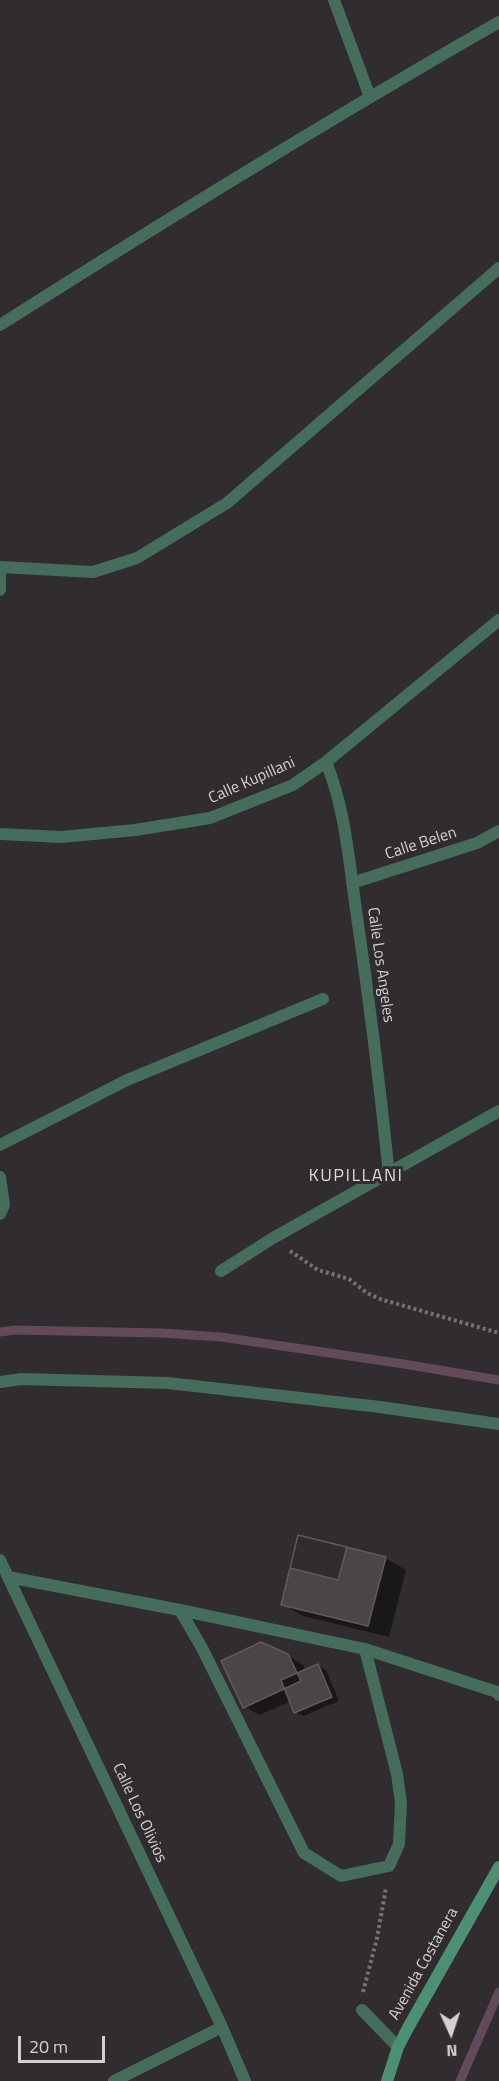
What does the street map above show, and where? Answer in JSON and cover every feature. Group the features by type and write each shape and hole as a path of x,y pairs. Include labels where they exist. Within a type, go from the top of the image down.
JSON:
{"main road":[{"name":"Avenida Costanera","path":"387,2081 398,2047 426,1993 499,1867"}],"street":[{"path":"334,0 370,96"},
{"path":"0,326 146,233 370,96 499,22"},
{"path":"0,590 0,567 93,572 136,558 227,503 499,268"},
{"name":"Calle Kupillani","path":"0,834 61,837 135,830 210,818 293,785 326,762 499,620"},
{"name":"Calle Los Angeles","path":"326,762 336,785 352,883 377,1054 389,1175"},
{"name":"Calle Belen","path":"352,883 477,843 499,831"},
{"path":"0,1145 126,1080 323,999"},
{"path":"221,1271 273,1238 389,1175 499,1111"},
{"path":"0,1177 4,1205 0,1214"},
{"path":"0,1382 21,1379 168,1383 380,1407 499,1424"},
{"name":"Calle Los Olivios","path":"0,1560 222,2027 245,2081"},
{"path":"8,1577 366,1649 496,1692 499,1695"},
{"path":"180,1610 202,1648 304,1853 340,1876 388,1866 399,1844 401,1803 397,1774 366,1649"},
{"path":"362,2010 398,2047"},
{"path":"114,2081 222,2027"}],"path":[{"path":"273,1238 318,1270 349,1279 367,1293 380,1299 499,1333"},
{"path":"362,2010 363,1990 377,1938 388,1866"}],"building":[{"path":"298,1535 386,1557 368,1626 281,1605"},
{"path":"298,1535 347,1547 338,1580 290,1568"},
{"path":"261,1642 288,1654 301,1681 243,1708 221,1661"},
{"path":"318,1664 332,1697 294,1713 281,1680"}],"waterway":[{"path":"0,1332 15,1330 162,1333 221,1337 499,1380"},
{"path":"460,2081 499,1992"}],"district":[{"name":"KUPILLANI","path":"356,1177"}]}
